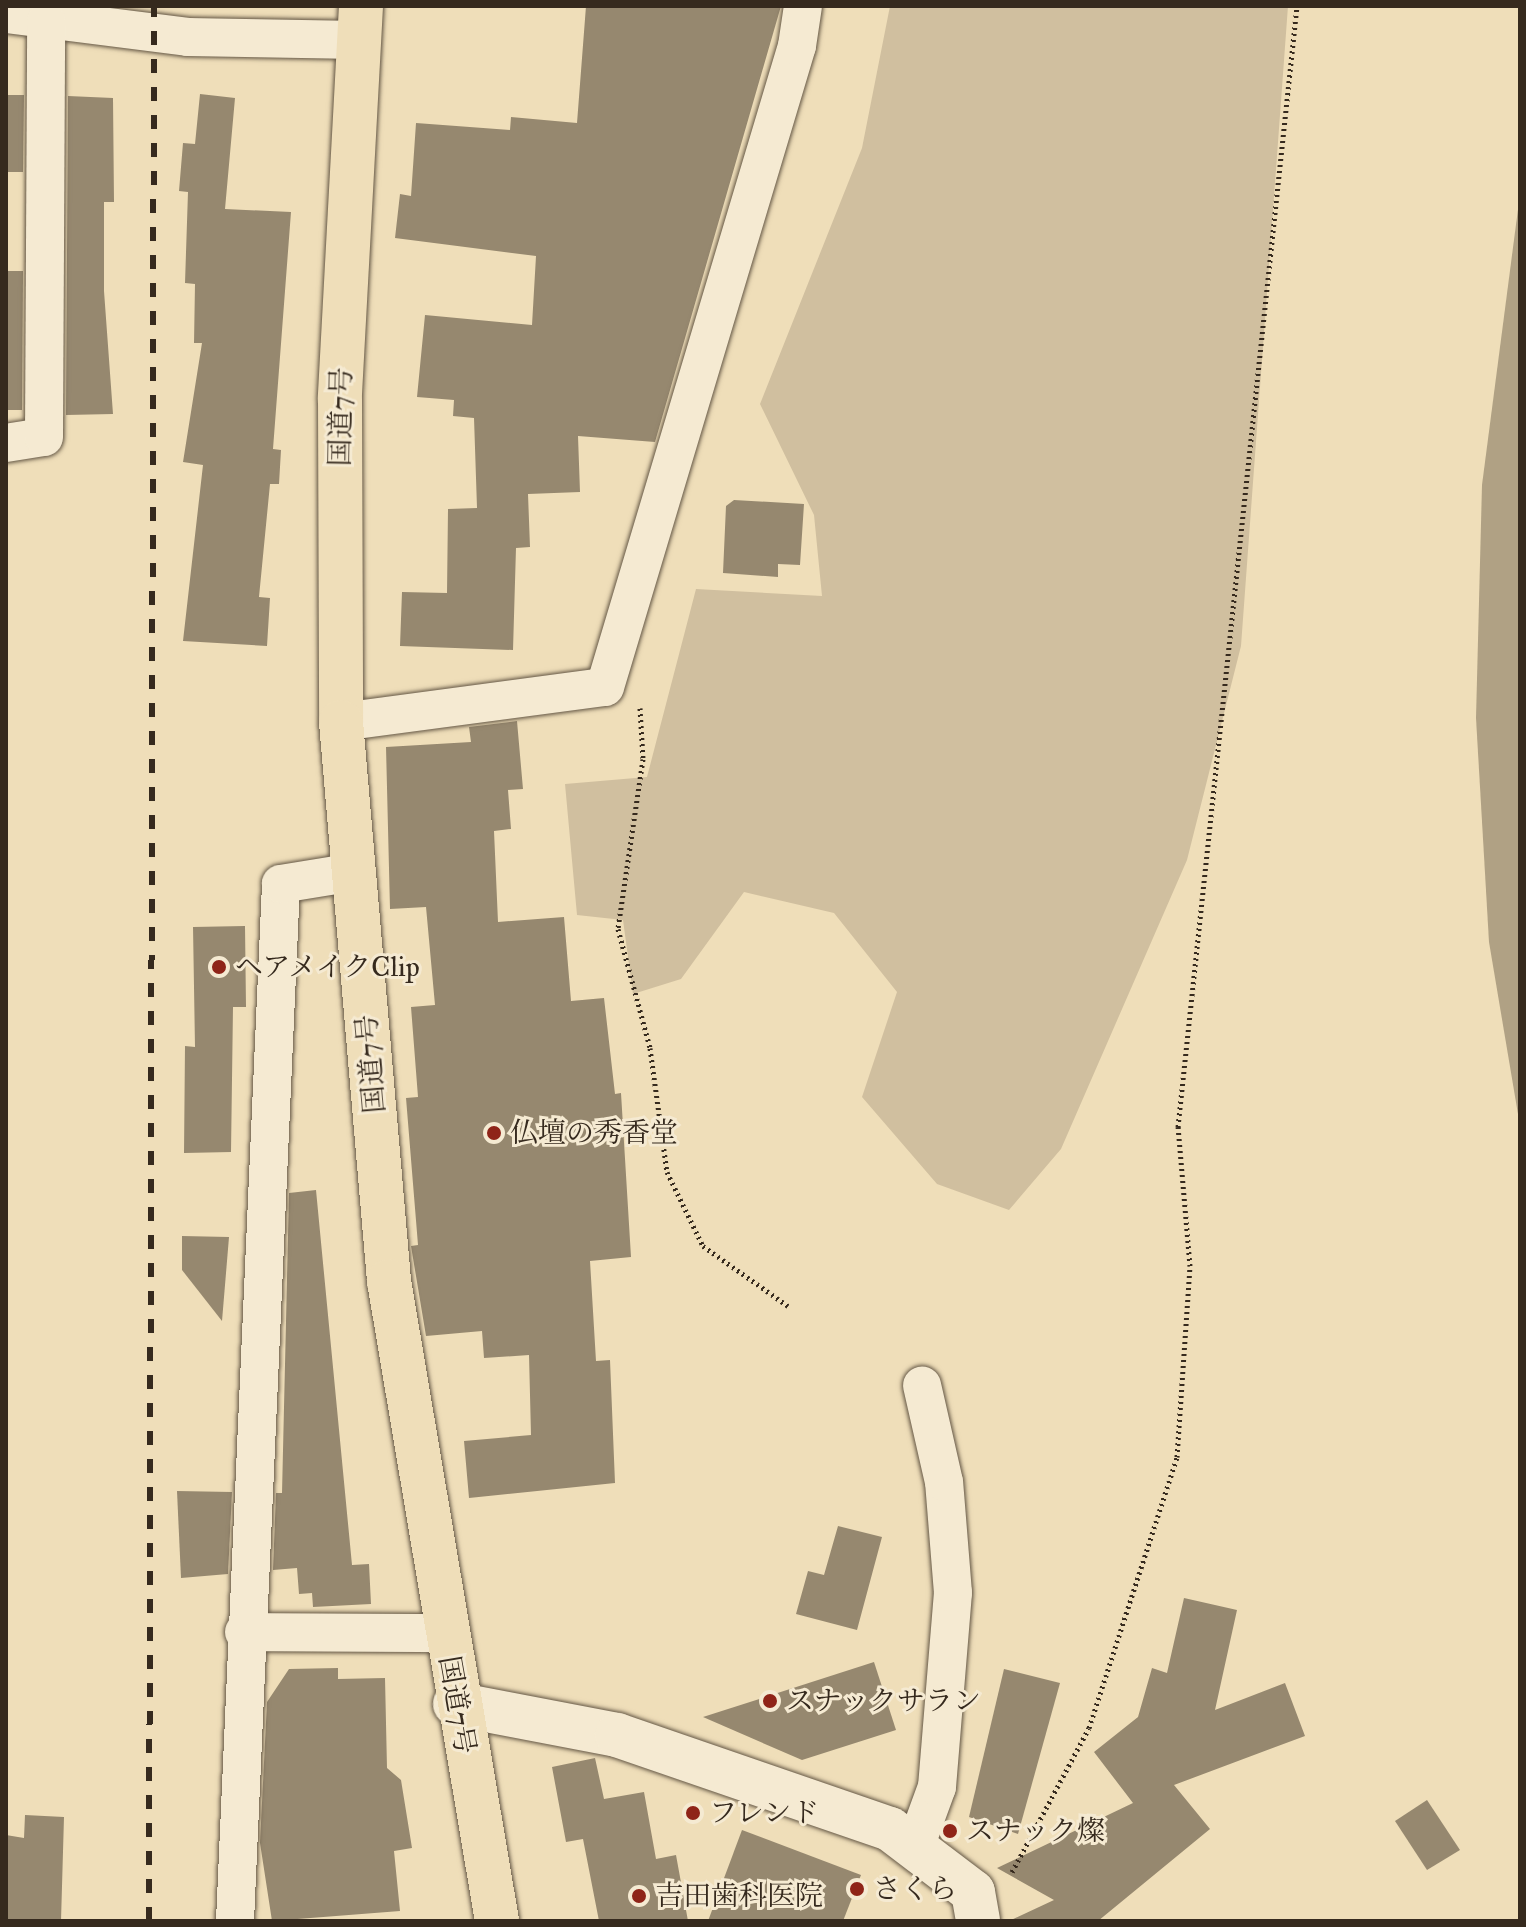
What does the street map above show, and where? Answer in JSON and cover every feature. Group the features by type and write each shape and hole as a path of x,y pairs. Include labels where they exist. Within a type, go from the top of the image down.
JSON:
{"highway":[{"name":"国道7号","path":"360,23 340,399 341,722 389,1281 455,1704 497,1921"}],"street":[{"path":"341,722 605,687 793,61 803,6"},
{"path":"6,14 62,18 360,23"},
{"path":"6,443 44,437 62,18"},
{"path":"235,1921 244,1632 281,884 354,872"},
{"path":"915,1847 937,1787 953,1593 944,1482 922,1385"},
{"path":"244,1632 445,1633"},
{"path":"455,1704 617,1735 890,1829 973,1892 978,1919"}],"path":[{"path":"978,1919 1040,1830 1089,1728 1177,1457 1190,1266 1178,1127 1297,6"},
{"path":"611,664 633,681 642,719 618,929 650,1048 667,1172 703,1246 788,1306"}],"shaded area":[{"path":"890,6 1288,6 1241,646 1187,860 1061,1149 1009,1210 937,1184 862,1097 897,992 834,913 744,892 681,979 633,994 623,920 577,915 565,784 647,777 696,589 822,596 814,515 760,404 862,148"},
{"path":"1520,194 1520,1126 1489,942 1476,718 1482,485"}],"building":[{"path":"586,6 781,6 655,442 578,436 580,492 528,494 530,547 516,548 513,650 400,646 402,592 447,593 448,509 477,508 474,418 453,416 454,400 417,397 425,315 532,325 536,256 395,238 400,194 411,196 416,123 510,130 511,117 577,123"},
{"path":"200,94 235,98 225,209 291,212 273,449 281,450 279,484 270,484 259,597 270,598 267,646 183,641 203,465 183,462 202,343 194,343 195,284 185,283 188,192 179,191 183,143 195,144"},
{"path":"6,95 24,95 23,172 6,172"},
{"path":"68,96 113,98 114,202 104,202 104,291 113,414 66,415"},
{"path":"6,271 23,271 22,410 6,410"},
{"path":"734,500 804,504 800,565 778,564 778,577 723,573 726,506"},
{"path":"517,721 523,789 508,790 511,829 494,831 498,922 564,917 571,1001 604,998 615,1094 621,1093 631,1257 590,1261 596,1361 610,1360 615,1483 469,1498 464,1441 531,1435 529,1355 484,1358 482,1331 426,1336 411,1246 418,1245 406,1098 418,1097 411,1007 435,1005 426,907 390,909 386,747 471,742 469,727"},
{"path":"245,926 246,1007 233,1007 231,1152 184,1153 185,1046 195,1047 193,927"},
{"path":"316,1190 352,1565 369,1564 371,1604 313,1607 312,1593 299,1594 297,1568 273,1570 276,1493 282,1493 289,1193"},
{"path":"182,1236 229,1237 222,1321 182,1270"},
{"path":"177,1491 232,1492 228,1574 181,1578"},
{"path":"838,1526 882,1537 857,1630 796,1614 808,1571 824,1575"},
{"path":"1184,1598 1237,1610 1215,1710 1285,1683 1305,1736 1174,1785 1210,1829 1098,1921 1009,1921 1054,1900 997,1868 1133,1803 1094,1752 1138,1717 1152,1668 1167,1673"},
{"path":"874,1662 896,1730 802,1760 703,1717"},
{"path":"338,1668 338,1679 385,1678 387,1768 401,1780 412,1848 394,1851 400,1911 272,1921 260,1843 267,1702 289,1669"},
{"path":"1004,1669 1060,1683 1018,1834 969,1817"},
{"path":"595,1758 604,1799 644,1792 656,1859 676,1855 688,1921 599,1921 583,1839 566,1842 552,1767"},
{"path":"1427,1800 1460,1850 1427,1870 1395,1821"},
{"path":"25,1815 64,1817 61,1921 6,1921 6,1835 24,1838"},
{"path":"742,1830 861,1875 843,1921 708,1921"}],"railway":[{"path":"149,1921 154,6"}],"place":[{"name":"ヘアメイクClip","path":"219,967"},
{"name":"仏壇の秀香堂","path":"494,1133"},
{"name":"スナックサラン","path":"770,1701"},
{"name":"フレンド","path":"693,1813"},
{"name":"スナック燦","path":"950,1831"},
{"name":"さくら","path":"857,1889"},
{"name":"吉田歯科医院","path":"639,1896"}]}
